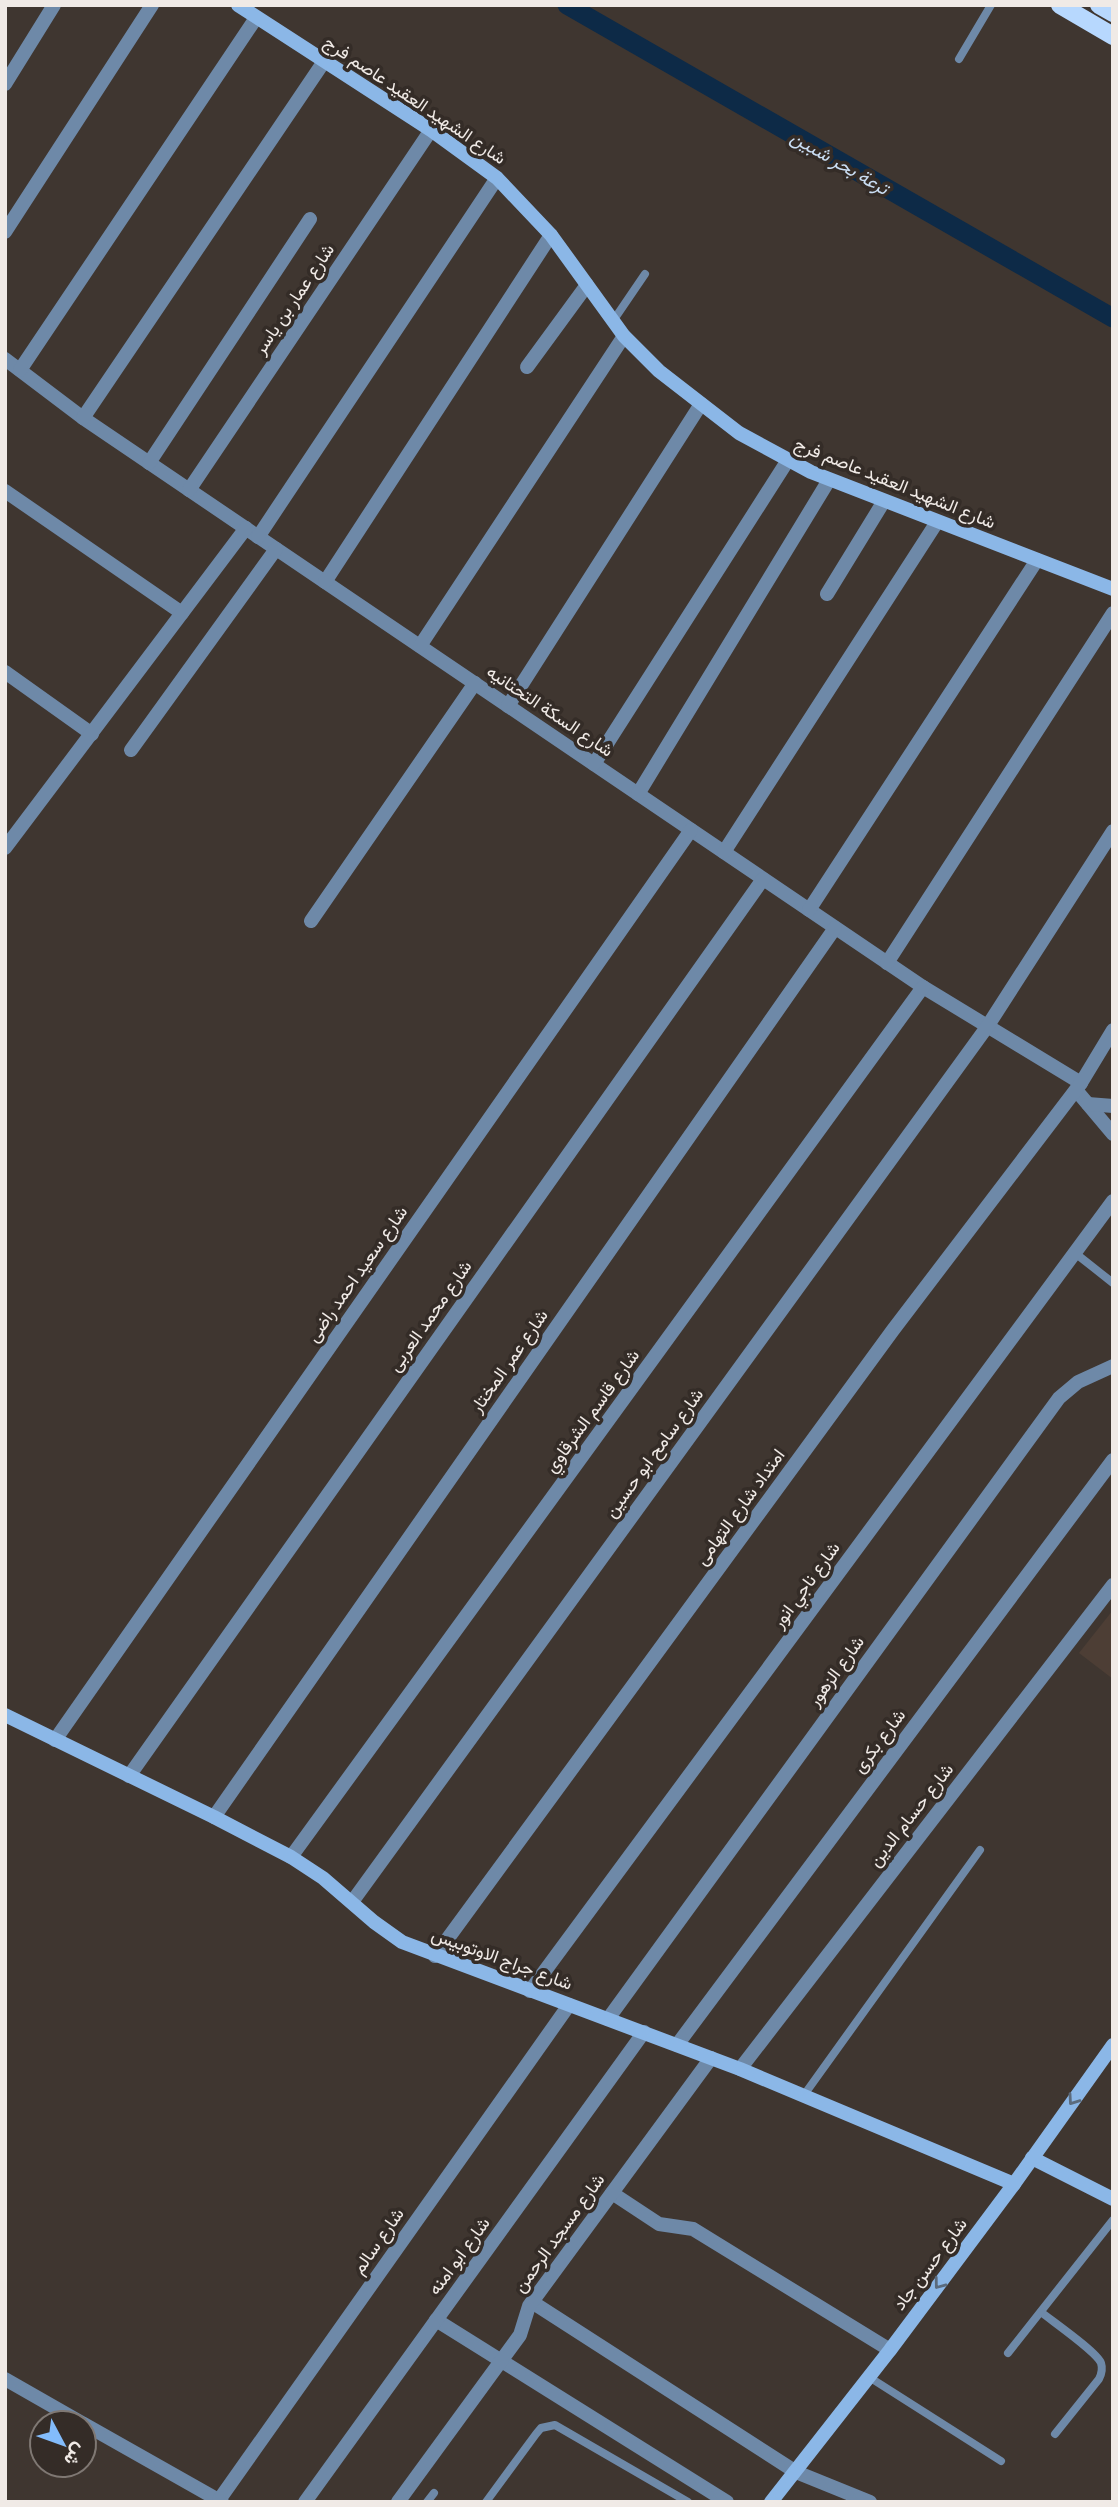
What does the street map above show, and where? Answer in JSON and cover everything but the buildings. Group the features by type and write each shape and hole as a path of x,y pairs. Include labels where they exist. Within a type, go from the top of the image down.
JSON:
{"main road":[{"path":"1060,5 1113,36"},
{"path":"1099,5 1113,13"}],"street":[{"path":"5,84 54,5"},
{"path":"5,232 152,5"},
{"name":"شارع الشهيد العقيد عاصم فرج","path":"238,5 431,130 497,178 551,235 624,336 659,370 739,433 829,480 1113,589"},
{"path":"20,370 256,18"},
{"path":"83,418 325,60"},
{"name":"شارع عمار بن ياسر","path":"189,490 431,130"},
{"path":"5,848 182,613 252,533 497,178"},
{"path":"149,463 310,219"},
{"path":"325,582 551,235"},
{"path":"527,366 587,285"},
{"path":"420,646 624,336"},
{"name":"شارع السكة التحتانيه","path":"5,359 83,418 252,533 835,928 1078,1087 1088,1104 1113,1134"},
{"path":"508,706 701,404"},
{"path":"594,764 788,460"},
{"path":"638,794 829,480"},
{"path":"5,491 182,613"},
{"path":"827,594 884,501"},
{"path":"724,852 937,522"},
{"path":"131,750 276,549"},
{"path":"809,910 1037,560"},
{"path":"887,962 1113,614"},
{"path":"5,672 92,734"},
{"path":"311,921 475,683"},
{"name":"شارع سعيد احمد راضى","path":"55,1740 691,830"},
{"name":"شارع سامح ابو حسين","path":"352,1902 987,1027 1113,831"},
{"name":"شارع محمد العربى","path":"129,1776 763,878"},
{"name":"شارع عمر المختار","path":"214,1817 835,928"},
{"name":"شارع قاسم الشرقاوي","path":"291,1857 923,987"},
{"name":"امتداد شارع التهامى","path":"435,1956 892,1330 1078,1087 1113,1030"},
{"path":"1088,1104 1113,1106"},
{"name":"شارع ناجي انور","path":"530,1991 1113,1201"},
{"name":"شارع الزهور","path":"608,2019 1059,1398 1079,1381 1113,1366"},
{"name":"شارع بكرى","path":"677,2045 1113,1460"},
{"name":"شارع حسام الدين","path":"740,2069 1113,1584"},
{"name":"شارع جراج الاوتوبيس","path":"5,1715 291,1857 323,1878 401,1942 740,2069 1014,2184"},
{"name":"شارع سالم","path":"220,2501 569,2005"},
{"name":"شارع ابو امنه","path":"305,2502 644,2032"},
{"name":"شارع حسن جاد","path":"771,2502 890,2350 1014,2184 1113,2045"},
{"name":"شارع مسجد الرحمن","path":"398,2502 520,2335 525,2326 526,2312 532,2302 711,2058"},
{"path":"1032,2158 1112,2199"},
{"path":"612,2193 659,2224 693,2230 890,2350"},
{"path":"532,2302 796,2472 870,2502"},
{"path":"436,2320 727,2502"},
{"path":"5,2379 58,2409"},
{"path":"98,2432 220,2501"}],"lane":[{"path":"959,59 991,5"},
{"path":"613,321 645,274"},
{"path":"1075,1253 1113,1283"},
{"path":"804,2095 980,1850"},
{"path":"1009,2353 1113,2220"},
{"path":"1041,2312 1094,2354 1102,2365 1098,2379 1055,2434"},
{"path":"869,2377 1001,2461"},
{"path":"486,2502 541,2428 555,2425 688,2502"},
{"path":"427,2502 434,2493"}],"shaded area":[{"path":"1113,1610 1113,1679 1079,1653"}],"waterway":[{"name":"ترعة بحر شبين","path":"567,5 1113,318"}]}
